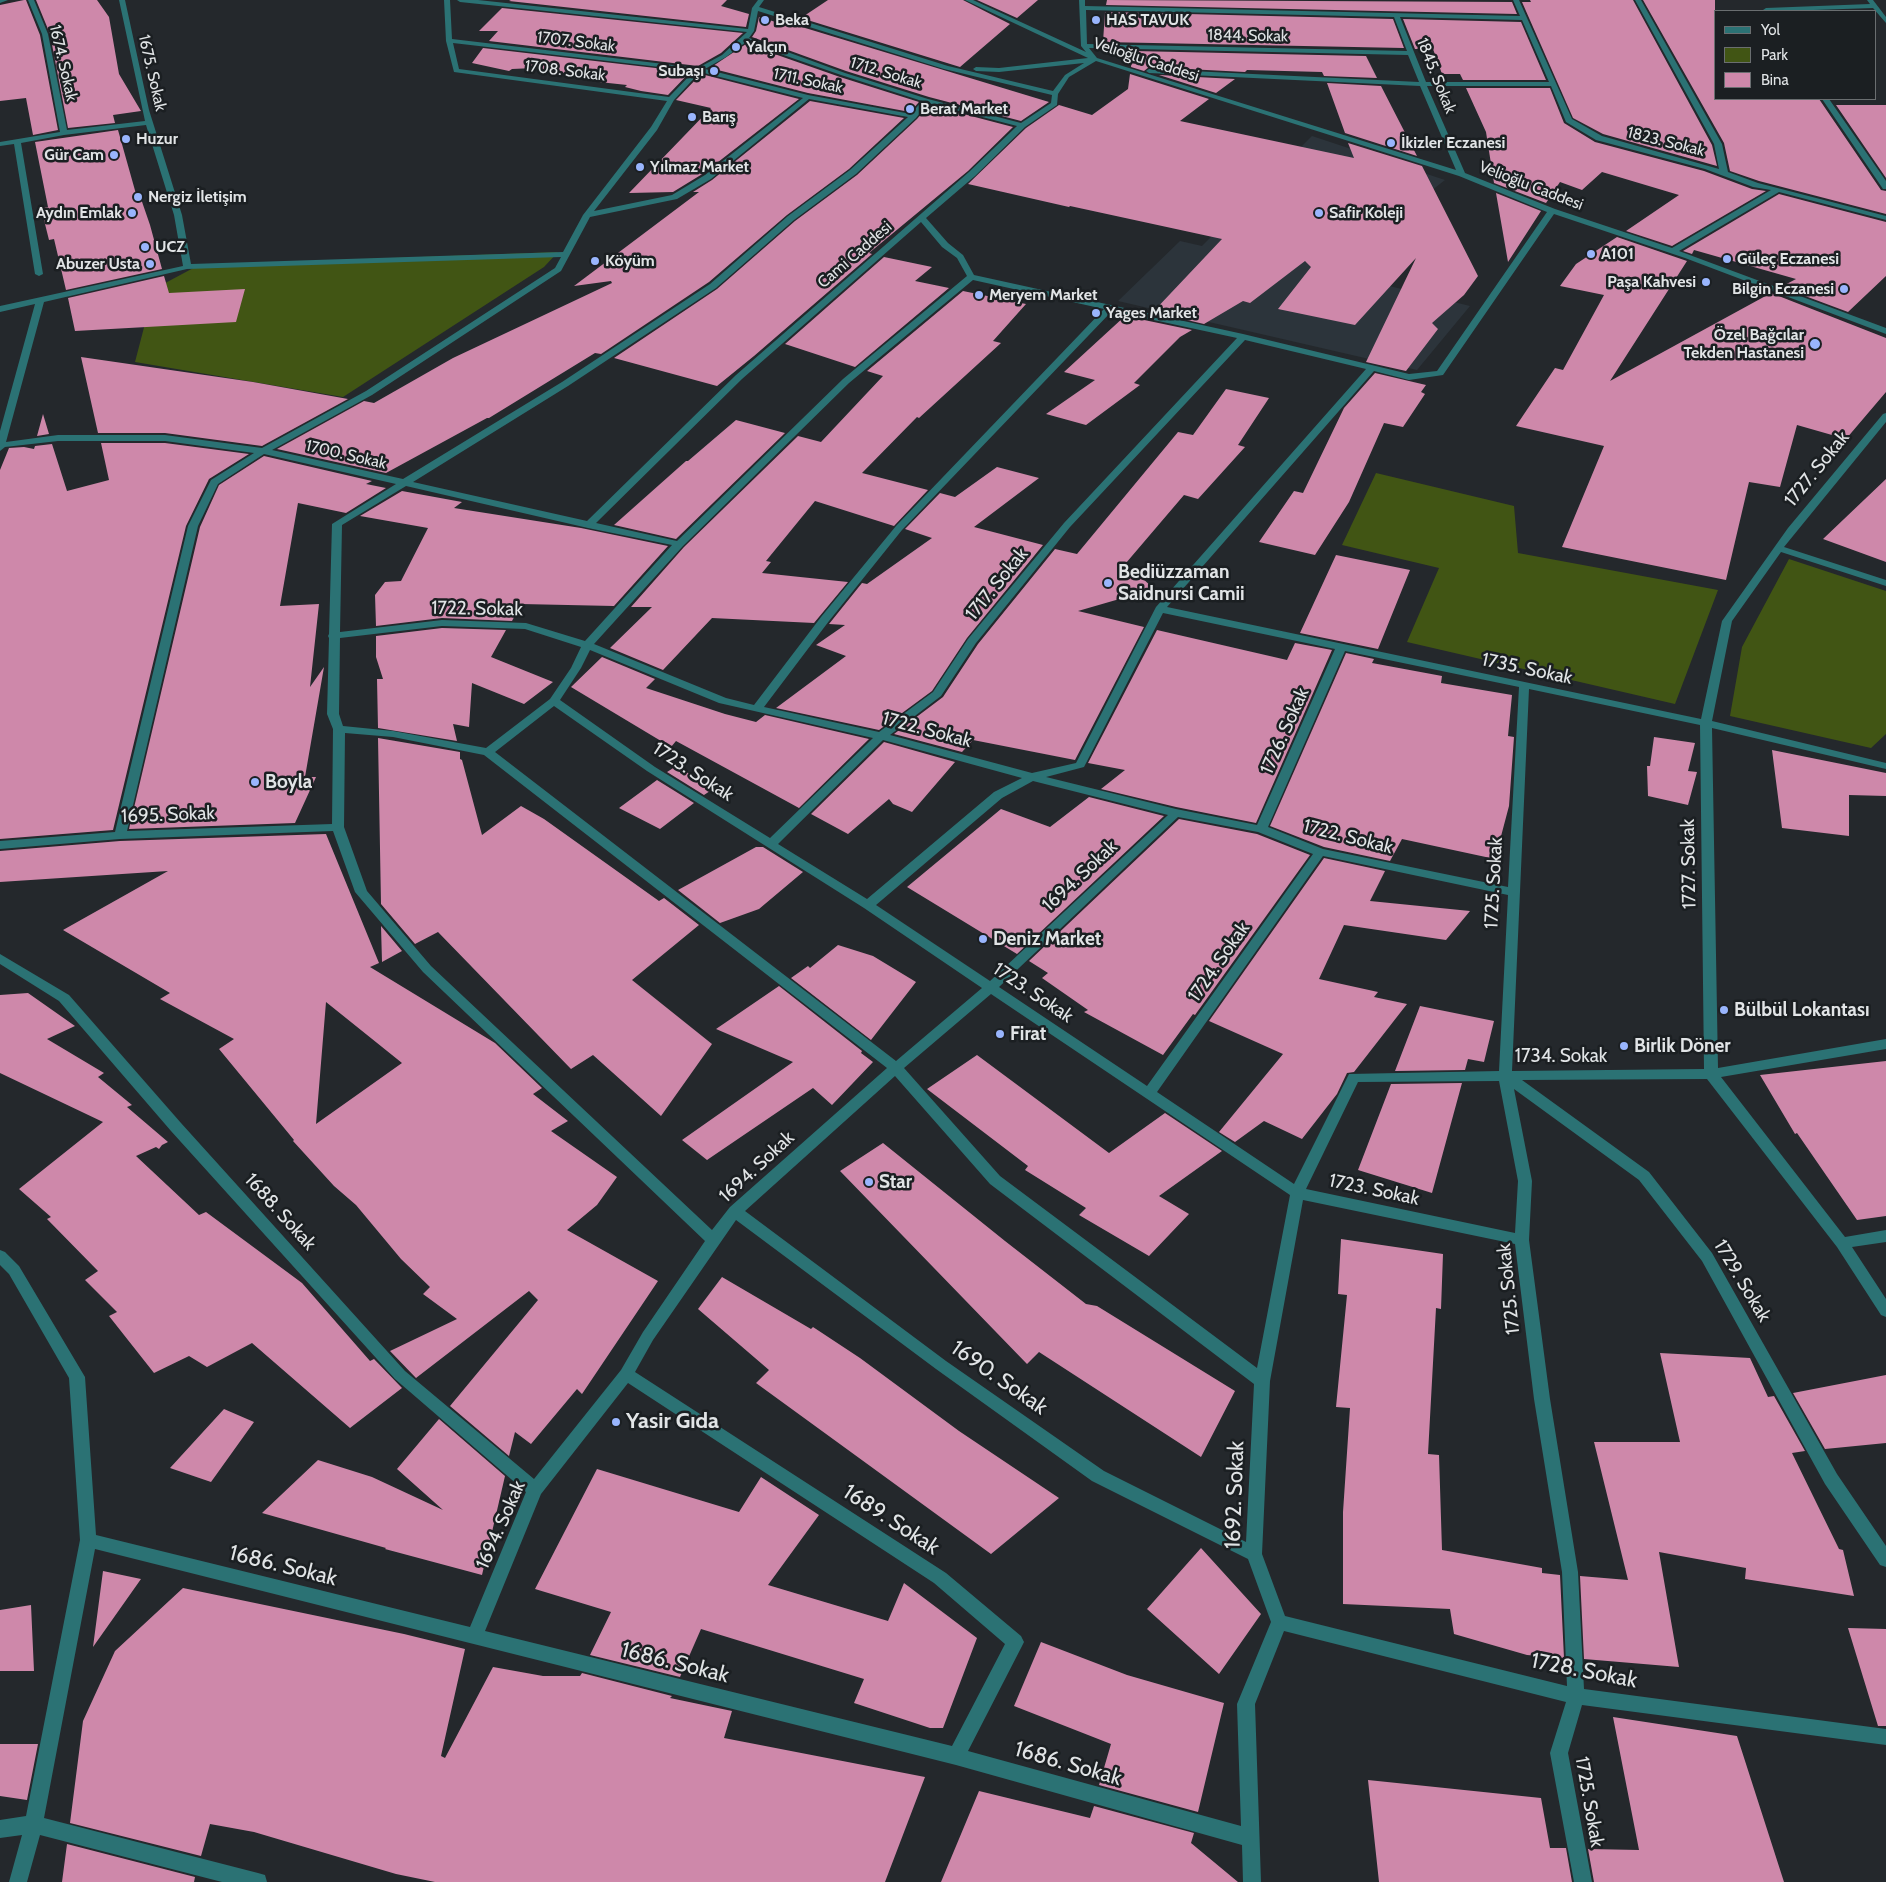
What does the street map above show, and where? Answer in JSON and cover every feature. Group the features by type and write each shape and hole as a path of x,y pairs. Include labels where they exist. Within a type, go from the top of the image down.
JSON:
{"street":[{"path":"0,1 6,0"},
{"name":"1674. Sokak","path":"31,0 44,34 64,133"},
{"name":"1675. Sokak","path":"122,0 149,122 178,215 187,267"},
{"path":"447,0 449,41"},
{"path":"460,0 751,31"},
{"name":"Velioğlu Caddesi","path":"968,0 1095,59 1462,174 1552,211 1673,251 1886,331"},
{"name":"1823. Sokak","path":"1516,0 1569,120 1598,138 1679,161 1708,167 1756,186 1778,189 1886,218"},
{"path":"1638,0 1718,144 1724,173"},
{"path":"1765,9 1872,3 1886,21"},
{"path":"120,835 193,526 214,482 264,451 368,393 558,268 588,216 654,128 671,99 699,70 724,56 745,39 751,31 758,4 946,68 1055,94"},
{"path":"1095,59 1084,46 1082,4 1524,18"},
{"name":"1845. Sokak","path":"1396,15 1423,84 1462,174"},
{"name":"1712. Sokak","path":"745,39 843,74 926,100 1022,124"},
{"name":"1707. Sokak","path":"449,41 699,70"},
{"name":"1708. Sokak","path":"449,41 456,71 671,99"},
{"name":"1844. Sokak","path":"1084,46 1411,53"},
{"path":"946,68 999,70 1095,59"},
{"name":"Cami Caddesi","path":"588,525 739,377 972,174 1022,124 1055,104 1055,94 1067,76 1095,59"},
{"name":"1711. Sokak","path":"699,70 808,97 913,116"},
{"path":"1132,70 1423,84 1553,84"},
{"path":"588,216 638,203 674,198 716,171 808,97"},
{"path":"713,1240 427,969 361,892 338,827 339,729 332,714 337,524 565,384 713,286 791,218 853,172 913,116 926,100"},
{"path":"1827,100 1886,186"},
{"path":"0,144 64,133 149,122"},
{"path":"17,142 39,274"},
{"path":"1673,251 1778,189"},
{"path":"971,278 1244,337 1409,377 1440,373 1552,211"},
{"path":"921,217 945,245 960,257 971,278"},
{"path":"0,309 187,267 566,254"},
{"path":"488,752 554,701 576,668 587,644 679,544 846,381 971,278"},
{"path":"1,446 40,300"},
{"path":"757,708 825,619 899,528 1110,308"},
{"name":"1717. Sokak","path":"771,844 881,736 937,694 972,641 1067,525 1244,337"},
{"path":"868,905 998,795 1032,777 1080,765 1160,609 1372,368"},
{"name":"1727. Sokak","path":"1711,1074 1706,723 1727,621 1791,530 1886,416"},
{"name":"1700. Sokak","path":"1,446 58,438 165,438 264,451 679,544"},
{"path":"1779,548 1886,582"},
{"name":"1735. Sokak","path":"1160,609 1706,723 1886,766"},
{"name":"1722. Sokak","path":"333,636 442,623 526,626 587,644 723,701 881,736 1032,777 1176,813 1261,829 1320,852 1514,892"},
{"name":"1726. Sokak","path":"1261,829 1341,648"},
{"name":"1725. Sokak","path":"1524,686 1504,1075 1525,1181 1522,1240 1542,1399 1570,1572 1576,1696 1559,1753 1583,1882"},
{"name":"1723. Sokak","path":"554,701 651,769 868,905 1297,1193 1522,1240"},
{"path":"339,729 393,734 488,752 896,1068 995,1180 1262,1381"},
{"name":"1694. Sokak","path":"474,1637 535,1490 626,1374 648,1336 735,1211 896,1068 991,987 1176,813"},
{"name":"1695. Sokak","path":"0,846 120,835 338,827"},
{"name":"1724. Sokak","path":"1149,1093 1320,852"},
{"name":"1688. Sokak","path":"0,958 64,998 176,1127 400,1375 535,1490"},
{"name":"1734. Sokak","path":"1297,1193 1354,1077 1711,1074 1886,1044"},
{"path":"1711,1074 1842,1242 1886,1310"},
{"name":"1729. Sokak","path":"1504,1075 1644,1176 1707,1257 1832,1479 1886,1560"},
{"name":"1692. Sokak","path":"1279,1622 1254,1554 1262,1381 1297,1193"},
{"name":"1690. Sokak","path":"735,1211 941,1365 1098,1476 1254,1554"},
{"path":"1842,1242 1886,1236"},
{"path":"0,1256 14,1270 76,1377 88,1540 34,1824 18,1882"},
{"name":"1689. Sokak","path":"626,1374 940,1578 1016,1642 956,1756"},
{"name":"1686. Sokak","path":"88,1540 956,1756 1250,1838"},
{"path":"1252,1882 1246,1704 1279,1622"},
{"name":"1728. Sokak","path":"1279,1622 1576,1696 1886,1737"},
{"path":"0,1829 34,1824 258,1882"}],"shaded area":[{"path":"1312,136 1445,180 1329,271 1470,306 1417,370 1118,301 1180,241 1202,246"}],"green space":[{"path":"558,252 544,267 343,397 135,362 154,289 199,265"},
{"path":"1376,473 1514,506 1518,553 1718,590 1675,704 1407,642 1439,568 1342,545"},
{"path":"1789,559 1886,591 1886,734 1871,748 1730,716 1742,647"}],"building":[{"path":"26,0 40,35 58,130 33,135 26,98 0,101 0,5"},
{"path":"36,0 97,0 109,17 119,74 141,111 113,115 115,123 68,128 50,34"},
{"path":"727,0 721,6 749,14 746,27 509,1"},
{"path":"828,0 963,0 1010,24 960,67 801,18"},
{"path":"977,0 1038,0 1017,18"},
{"path":"1107,0 1512,2 1517,14 1106,5"},
{"path":"1530,0 1633,0 1712,145 1717,166 1603,134 1573,118 1522,2 1531,2"},
{"path":"1643,0 1715,0 1714,100 1820,100 1881,190 1886,191 1886,214 1759,181 1730,171 1724,143"},
{"path":"502,8 743,33 721,53 698,66 489,41 498,31 479,31"},
{"path":"1105,12 1393,19 1404,48 1103,42"},
{"path":"759,17 789,26 792,24 1049,102 1021,121 929,97 846,71 752,37 756,31"},
{"path":"1403,19 1521,22 1546,80 1463,80 1460,74 1442,74 1433,49 1415,49"},
{"path":"746,44 919,102 910,112 808,93 710,68"},
{"path":"483,48 690,72 668,95 625,87 627,85 599,82 602,79 534,68 512,69 509,71 472,63"},
{"path":"1133,51 1366,56 1377,78 1324,76 1322,72 1247,70 1245,72 1149,67 1144,71 1131,67"},
{"path":"701,74 799,99 704,173 673,192 629,193 711,108 676,100"},
{"path":"1130,74 1209,99 1180,121 1354,158 1348,143 1422,166 1478,276 1464,295 1432,323 1438,329 1406,371 1366,362 1416,258 1355,325 1278,309 1311,267 1305,261 1250,303 1243,301 1204,324 1153,312 1222,239 968,184 1026,128 1059,105 1092,115 1128,89"},
{"path":"1159,75 1235,79 1216,93"},
{"path":"1327,83 1381,86 1417,156 1345,133"},
{"path":"1466,88 1550,88 1564,123 1595,142 1704,171 1752,189 1766,191 1672,246 1626,231 1679,195 1602,172 1582,190 1560,182 1546,203 1494,183 1486,132"},
{"path":"810,101 904,118 849,169 787,215 709,282 601,354 595,353 489,418 386,473 277,449 364,401 374,403 453,358 612,283 611,281 574,286 699,192 693,192 712,180"},
{"path":"929,105 1013,127 968,171 869,253 872,254 717,386 614,358 717,289 795,221 857,175 917,119"},
{"path":"1836,105 1886,105 1886,178"},
{"path":"118,130 136,194 139,193 162,269 66,290 54,239 49,240 41,208 48,207 35,142"},
{"path":"1496,193 1541,211 1508,262"},
{"path":"1779,194 1886,222 1886,276 1848,312 1781,287 1796,279 1694,250 1692,254 1683,251"},
{"path":"1617,237 1687,261 1610,381 1771,293 1886,338 1886,392 1846,439 1797,425 1780,487 1749,482 1726,580 1562,547 1604,446 1516,426 1555,368 1563,370 1604,295 1560,286 1576,264"},
{"path":"884,257 932,267 915,281 949,288 855,367 785,344"},
{"path":"164,276 169,293 245,289 236,322 75,331 68,298"},
{"path":"963,291 1026,304 993,341 1001,343 919,418 917,417 862,473 928,490 894,526 815,501 766,561 771,562 762,573 848,582 814,623 712,618 663,670 610,648 652,607 631,607 684,547 798,436 821,442 883,376 867,371"},
{"path":"1125,316 1192,330 1180,337 1134,383 1140,385 1086,425 1046,414 1095,380 1064,372"},
{"path":"81,357 253,382 348,399 262,446 165,433 98,433"},
{"path":"1375,373 1426,385 1421,392 1425,394 1403,427 1384,423 1349,502 1315,555 1259,542 1294,491 1303,493 1344,408"},
{"path":"1226,389 1269,398 1238,445 1245,447 1198,499 1184,495 1126,563 1154,589 1078,611 1144,627 1075,760 973,740 962,752 894,734 943,697 978,644 1055,549 1077,554 1178,432 1193,435"},
{"path":"43,414 49,434 37,436"},
{"path":"736,420 785,433 676,539 614,525 686,461"},
{"path":"101,443 165,443 249,454 209,479 186,526 113,830 0,839 0,470 9,448 24,447 34,449 35,446 52,444 67,491 109,480"},
{"path":"264,456 372,481 366,484 386,488 346,513 298,503 280,606 319,604 310,687 324,667 305,777 316,777 295,823 129,829 200,527 219,485"},
{"path":"997,467 1039,478 974,527 1043,545 967,638 932,691 879,730 776,708 846,656 816,645 845,625 829,624 862,583 867,584 932,538 905,529 940,493 955,497"},
{"path":"1886,479 1886,562 1823,539"},
{"path":"402,491 462,502 454,508 581,528 668,546 614,606 521,604 512,621 442,618 376,626 375,595 385,582 401,581 428,528 360,516"},
{"path":"1336,555 1410,570 1378,649 1300,633"},
{"path":"442,628 506,630 491,657 553,682 524,704 472,683 469,727 453,724 457,741 378,728 377,679 383,679 376,657 376,636"},
{"path":"1157,630 1287,660 1295,643 1332,650 1256,823 1176,807 1101,789 1125,770 1088,763"},
{"path":"1346,653 1374,659 1372,663 1442,676 1441,683 1512,695 1508,736 1514,737 1509,806 1495,859 1402,839 1390,861 1324,847 1270,826"},
{"path":"602,657 655,679 646,688 725,714 756,722 765,715 869,739 799,808 676,741 671,747 571,687"},
{"path":"1654,737 1695,743 1688,771 1697,772 1688,805 1648,796 1647,766 1650,766"},
{"path":"378,738 460,752 460,759 462,760 482,835 521,806 544,819 659,901 664,898 699,925 632,980 712,1044 661,1116 593,1055 571,1069 438,932 415,944 381,904"},
{"path":"884,742 955,762 912,812 893,804 889,799 848,834 811,814"},
{"path":"1772,750 1886,773 1886,796 1849,795 1849,836 1782,828"},
{"path":"678,765 710,791 704,795 667,772"},
{"path":"657,780 694,803 660,829 619,808"},
{"path":"1089,797 1164,816 1017,954 907,887 1001,809 1050,827"},
{"path":"1179,819 1257,834 1310,855 1195,1015 1193,1014 1163,1055 1084,1012 1088,1010 1042,978 1048,973 1029,961"},
{"path":"326,834 379,963 370,967 495,1043 542,1088 533,1094 568,1121 551,1131 617,1177 597,1205 567,1230 658,1281 582,1394 577,1389 531,1444 515,1432 509,1456 450,1406 538,1300 529,1291 416,1378 390,1351 457,1319 423,1294 430,1287 401,1259 356,1205 334,1186 293,1141 219,1049 234,1039 160,999 170,993 63,930 168,871 0,882 0,851 120,841","holes":["326,1002 402,1063 316,1124"]},
{"path":"756,847 763,847 803,872 759,909 720,923 678,890"},
{"path":"1324,858 1385,871 1370,901 1470,911 1446,940 1344,925 1319,979 1378,992 1374,997 1407,1004 1354,1072 1347,1073 1337,1094 1302,1139 1264,1121 1235,1142 1219,1132 1283,1054 1209,1021"},
{"path":"381,926 402,951 382,962"},
{"path":"838,945 873,956 916,982 871,1040 791,978 808,966 810,968"},
{"path":"779,986 862,1051 861,1053 873,1062 832,1105 813,1088 707,1160 682,1140 793,1062 716,1029"},
{"path":"28,993 75,1026 47,1039 104,1073 98,1077 132,1105 127,1107 168,1142 159,1149 156,1147 136,1156 199,1215 206,1212 302,1283 370,1361 374,1359 402,1388 350,1428 252,1343 207,1367 189,1356 154,1373 109,1316 117,1312 85,1280 98,1271 47,1219 51,1217 19,1189 103,1122 0,1073 0,995"},
{"path":"1420,1006 1494,1021 1484,1062 1468,1059 1465,1070 1395,1071"},
{"path":"977,1055 1109,1153 1165,1113 1222,1151 1159,1196 1189,1214 1149,1256 1079,1215 1086,1208 1025,1170 1028,1166 927,1089"},
{"path":"1886,1061 1886,1216 1857,1220 1797,1133 1795,1134 1760,1075"},
{"path":"1462,1083 1432,1193 1358,1170 1391,1084"},
{"path":"883,1143 1086,1304 1097,1306 1235,1391 1201,1457 1039,1352 1027,1364 840,1171"},
{"path":"1341,1239 1443,1254 1441,1309 1436,1308 1428,1454 1439,1455 1442,1550 1542,1568 1542,1573 1560,1575 1564,1658 1527,1655 1454,1634 1450,1609 1343,1604 1343,1512 1350,1408 1336,1407 1347,1295 1338,1294"},
{"path":"722,1277 811,1329 813,1327 860,1358 959,1431 1059,1498 991,1554 756,1383 769,1370 698,1309"},
{"path":"1660,1353 1750,1358 1768,1397 1774,1396 1805,1451 1792,1453 1839,1549 1843,1550 1854,1596 1745,1579 1746,1568 1659,1552 1679,1667 1584,1659 1580,1576 1628,1580 1594,1442 1680,1442"},
{"path":"1886,1375 1886,1443 1825,1449 1793,1393"},
{"path":"224,1409 254,1422 211,1482 170,1468"},
{"path":"439,1419 505,1476 482,1575 262,1513 318,1460 372,1477 443,1510 397,1469"},
{"path":"597,1469 739,1512 761,1477 819,1515 768,1585 888,1621 904,1583 977,1638 943,1728 930,1728 854,1703 864,1679 701,1629 680,1677 590,1655 611,1612 535,1589"},
{"path":"1201,1548 1261,1614 1219,1674 1147,1609"},
{"path":"103,1571 141,1579 93,1647"},
{"path":"183,1588 404,1634 465,1649 441,1756 445,1758 493,1667 543,1676 580,1676 582,1673 672,1696 670,1698 732,1711 724,1738 925,1777 885,1882 435,1882 396,1874 254,1832 210,1824 201,1856 70,1823 83,1721 115,1651"},
{"path":"31,1605 34,1671 0,1671 0,1610"},
{"path":"1848,1628 1886,1629 1886,1726 1878,1726"},
{"path":"1041,1642 1127,1675 1224,1703 1198,1812 1099,1785 1111,1744 1014,1706"},
{"path":"1613,1717 1737,1736 1784,1882 1594,1882 1588,1849 1639,1850"},
{"path":"0,1744 38,1744 27,1800 0,1796"},
{"path":"1368,1780 1541,1798 1550,1848 1566,1848 1572,1882 1379,1882"},
{"path":"979,1791 1090,1818 1094,1806 1194,1833 1191,1843 1238,1882 941,1882"},
{"path":"67,1844 195,1877 194,1882 62,1882"}],"place":[{"name":"Beka","path":"765,20"},
{"name":"HAS TAVUK","path":"1096,20"},
{"name":"Yalçın","path":"736,47"},
{"name":"Subaşı","path":"714,71"},
{"name":"Berat Market","path":"910,109"},
{"name":"Barış","path":"692,117"},
{"name":"Huzur","path":"126,139"},
{"name":"İkizler Eczanesi","path":"1391,143"},
{"name":"Gür Cam","path":"114,155"},
{"name":"Yılmaz Market","path":"640,167"},
{"name":"Nergiz İletişim","path":"138,197"},
{"name":"Aydın Emlak","path":"132,213"},
{"name":"Safir Koleji","path":"1319,213"},
{"name":"UCZ","path":"145,247"},
{"name":"A101","path":"1591,254"},
{"name":"Güleç Eczanesi","path":"1727,259"},
{"name":"Köyüm","path":"595,261"},
{"name":"Abuzer Usta","path":"150,264"},
{"name":"Paşa Kahvesi","path":"1706,282"},
{"name":"Bilgin Eczanesi","path":"1844,289"},
{"name":"Meryem Market","path":"979,295"},
{"name":"Yages Market","path":"1096,313"},
{"name":"Özel Bağcılar Tekden Hastanesi","path":"1815,344"},
{"name":"Bediüzzaman Saidnursi Camii","path":"1108,583"},
{"name":"Boyla","path":"255,782"},
{"name":"Deniz Market","path":"983,939"},
{"name":"Bülbül Lokantası","path":"1724,1010"},
{"name":"Firat","path":"1000,1034"},
{"name":"Birlik Döner","path":"1624,1046"},
{"name":"Star","path":"869,1182"},
{"name":"Yasir Gıda","path":"616,1422"}]}
